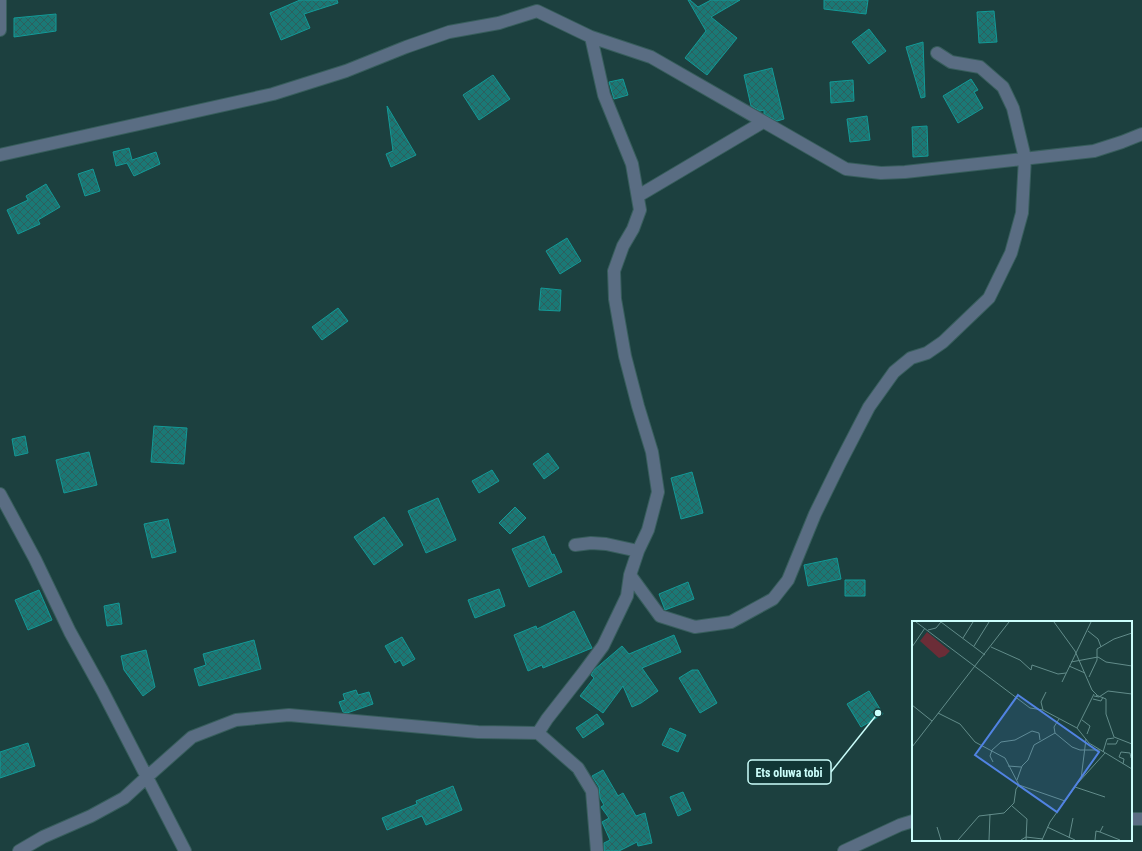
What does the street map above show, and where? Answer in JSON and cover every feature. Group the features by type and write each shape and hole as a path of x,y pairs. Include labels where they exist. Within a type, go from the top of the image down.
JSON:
{"street":[{"path":"0,0 0,30"},
{"path":"0,155 273,94 346,71 449,32 499,23 538,6 591,37 651,57 846,169 881,173 906,172 1094,151 1142,134"},
{"path":"538,733 603,646 627,596 630,575 638,551 648,530 658,492 652,452 625,356 615,300 614,271 623,246 633,229 640,210 638,196 632,164 604,95 591,37"},
{"path":"630,575 660,616 695,627 731,622 773,599 788,580 815,514 873,401 894,372 911,358 927,353 943,342 989,298 1011,253 1022,213 1025,158 1013,108 1003,87 980,67 951,62 937,52"},
{"path":"638,196 763,122"},
{"path":"0,494 35,559 70,632 148,776 185,851"},
{"path":"575,545 591,543 606,544 638,551"},
{"path":"19,851 43,837 91,816 124,798 192,737 236,720 289,715 478,732 538,733 578,768 592,790 597,851"},
{"path":"844,851 900,825 912,821"}],"building":[{"path":"300,0 337,0 338,3 304,14 310,28 281,40 270,13"},
{"path":"688,0 698,7 711,0 740,0 711,17 737,38 707,75 685,58 706,31"},
{"path":"824,0 868,0 866,14 824,9"},
{"path":"994,11 997,42 979,43 977,12"},
{"path":"56,14 56,31 14,37 14,18"},
{"path":"869,29 886,51 869,64 852,42"},
{"path":"923,42 925,97 921,98 906,47"},
{"path":"772,68 784,119 777,121 764,114 764,110 760,111 751,106 744,75"},
{"path":"493,75 510,99 479,120 463,95"},
{"path":"623,79 628,95 614,99 609,82"},
{"path":"971,79 978,90 974,92 983,108 958,123 943,96"},
{"path":"853,80 854,101 831,103 830,82"},
{"path":"387,106 416,155 391,167 386,154 393,151"},
{"path":"867,116 870,140 850,142 847,119"},
{"path":"927,126 928,156 913,157 912,127"},
{"path":"129,148 132,160 156,152 160,164 134,176 127,163 116,166 113,152"},
{"path":"93,169 100,191 85,196 78,174"},
{"path":"46,184 60,207 38,220 40,224 18,234 7,210 28,200 26,196"},
{"path":"567,238 581,261 560,274 546,251"},
{"path":"541,288 561,290 560,311 539,310"},
{"path":"338,308 348,321 322,340 312,327"},
{"path":"154,426 187,428 184,464 151,462"},
{"path":"25,436 28,453 15,456 12,439"},
{"path":"89,452 97,485 64,493 56,460"},
{"path":"548,453 559,468 544,479 533,464"},
{"path":"492,470 499,481 479,493 472,481"},
{"path":"692,472 703,513 681,519 671,478"},
{"path":"438,498 456,540 426,553 408,511"},
{"path":"515,507 526,518 510,534 499,523"},
{"path":"384,517 403,545 374,565 354,537"},
{"path":"168,519 176,552 152,558 144,524"},
{"path":"544,536 552,555 554,554 562,572 529,587 512,549"},
{"path":"837,558 841,579 808,586 804,565"},
{"path":"845,580 865,580 865,596 845,596"},
{"path":"688,582 694,599 665,610 659,594"},
{"path":"499,589 505,606 475,618 468,600"},
{"path":"39,590 52,620 28,630 15,600"},
{"path":"119,603 122,624 107,626 104,606"},
{"path":"574,611 592,648 543,668 542,665 528,671 514,635 536,626 537,629"},
{"path":"674,635 681,652 642,668 658,691 641,703 632,707 623,686 603,713 580,696 594,678 591,675 594,670 622,646 629,654"},
{"path":"402,637 415,659 403,666 400,660 395,663 385,646"},
{"path":"254,640 261,669 199,686 194,669 206,665 203,654"},
{"path":"146,650 155,687 143,696 124,670 121,656"},
{"path":"692,670 698,670 717,703 700,713 679,678"},
{"path":"356,690 358,695 369,692 373,704 347,713 343,712 339,702 345,700 343,694"},
{"path":"869,691 883,714 861,727 847,704"},
{"path":"597,714 604,724 583,738 576,728"},
{"path":"670,728 686,735 678,752 662,745"},
{"path":"28,743 35,766 0,778 0,752"},
{"path":"603,770 618,796 623,793 636,816 645,813 652,843 638,846 637,842 619,851 604,851 604,843 610,840 602,822 609,818 601,807 604,805 600,798 599,787 592,776"},
{"path":"453,786 462,810 426,825 422,816 387,830 382,818 417,804 416,801"},
{"path":"683,792 691,810 678,816 670,797"}],"place":[{"name":"Ets oluwa tobi","path":"878,713"}]}
